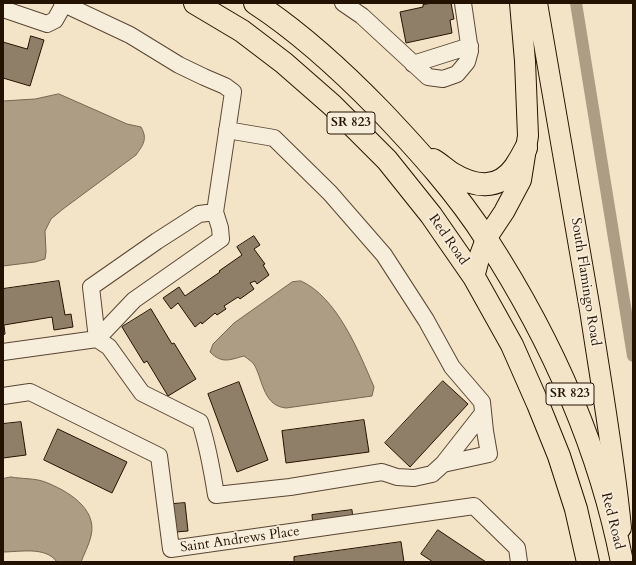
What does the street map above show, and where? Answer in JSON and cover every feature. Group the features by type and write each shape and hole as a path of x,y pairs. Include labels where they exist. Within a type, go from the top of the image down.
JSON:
{"highway":[{"name":"Red Road","path":"195,3 242,31 284,63 332,104 387,160 430,215 474,277 512,345 557,449 576,509 587,561"},
{"name":"Red Road","path":"255,3 301,37 351,80 409,141 452,193 486,239 542,333 569,392 592,447 608,498 624,562"},
{"path":"420,154 438,162 452,173 468,182 484,185 502,180 515,168 526,148"}],"main road":[{"path":"474,277 486,239 504,212 521,180 528,136 526,61 520,3"},
{"name":"South Flamingo Road","path":"538,3 569,182 617,481 624,562"}],"street":[{"path":"3,9 47,24 55,20 63,3 130,35 180,65 225,86 233,92 215,212 220,228 221,239 134,300 97,339 3,352"},
{"path":"343,3 362,16 428,77 443,79 457,74 467,62 470,51 462,3"},
{"path":"413,64 470,46"},
{"path":"227,130 274,138 330,193 384,255 426,320 452,367 482,402 490,454 443,464"},
{"path":"215,212 199,214 91,287 97,339 109,347 142,393 200,422 211,460 216,495 290,487 382,472 397,477 414,478 432,474 443,464 483,413"},
{"name":"Saint Andrews Place","path":"3,396 30,392 159,456 171,549 474,506 517,548 519,562"}],"shaded area":[{"path":"59,94 127,124 141,127 144,135 144,142 136,155 51,219 45,231 45,259 35,262 3,266 3,101 35,99"},
{"path":"301,281 314,289 336,312 354,342 374,387 372,396 286,408 273,403 265,392 255,366 244,356 230,360 222,360 210,352 213,344 234,323 292,282"},
{"path":"11,477 37,480 53,485 71,495 85,509 90,517 92,526 88,546 81,562 57,562 46,554 32,551 3,552 3,479"}],"building":[{"path":"433,3 451,3 454,19 450,20 452,33 406,43 400,12 423,7 423,5"},
{"path":"31,36 44,40 30,86 3,78 3,42 27,49"},
{"path":"254,236 260,245 254,249 265,264 263,265 269,275 257,284 255,281 250,283 254,289 240,299 238,297 224,306 226,309 217,315 215,313 202,324 201,322 195,327 178,303 171,309 163,298 179,287 185,296 242,255 237,247"},
{"path":"59,281 65,315 71,314 73,327 54,330 52,317 4,325 5,334 3,335 3,289"},
{"path":"151,309 172,344 174,343 196,379 168,396 147,361 144,363 122,327"},
{"path":"443,381 468,404 410,467 385,443"},
{"path":"239,382 268,460 237,472 208,394"},
{"path":"364,420 369,452 286,463 282,431"},
{"path":"21,422 26,455 3,458 3,424"},
{"path":"58,429 127,462 112,493 44,460"},
{"path":"185,503 188,531 176,532 173,504"},
{"path":"352,510 353,520 313,525 312,515"},
{"path":"438,530 486,562 433,562 421,554"},
{"path":"401,542 404,562 294,562 294,557"}],"waterway":[{"path":"576,3 633,356"}]}
